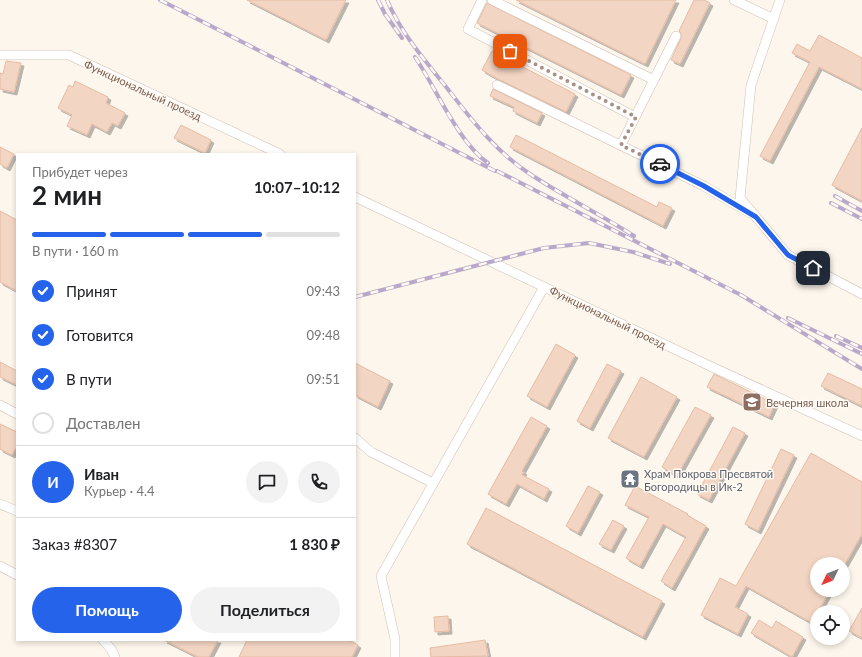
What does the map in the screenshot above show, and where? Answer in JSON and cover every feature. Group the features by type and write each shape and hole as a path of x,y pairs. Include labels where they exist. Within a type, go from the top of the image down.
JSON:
{"street":[{"path":"482,0 468,29 636,117"},
{"path":"492,0 654,80"},
{"path":"734,0 774,19"},
{"path":"780,0 751,85 740,198 788,255 862,294"},
{"path":"621,145 676,36"},
{"name":"Функциональный проезд","path":"0,55 69,55 278,153"},
{"path":"497,85 704,186 756,217"},
{"name":"Функциональный проезд","path":"356,197 710,366 862,436"},
{"path":"396,657 382,576 544,287"},
{"path":"0,405 16,413"},
{"path":"356,439 372,452 433,483"},
{"path":"0,504 16,512"},
{"path":"0,566 16,574"},
{"path":"104,641 115,657"}],"building":[{"path":"247,0 346,0 326,40"},
{"path":"516,0 676,0 645,64"},
{"path":"694,0 704,0 710,3 680,64 671,60 681,38 681,33 679,31"},
{"path":"487,3 631,75 621,95 477,23"},
{"path":"819,35 862,58 862,89 819,67 770,161 760,156 810,62 792,53 797,44 810,51"},
{"path":"492,51 575,94 566,112 482,70"},
{"path":"6,61 21,63 14,92 0,89 0,73 3,74"},
{"path":"75,81 108,97 106,103 125,113 118,126 112,123 107,132 92,124 87,135 67,126 72,115 58,108 69,85 73,87"},
{"path":"493,89 542,113 537,123 513,111 514,107 490,96"},
{"path":"181,125 211,140 205,153 174,138"},
{"path":"862,128 862,201 832,185"},
{"path":"516,135 657,207 659,202 672,208 663,226 510,147"},
{"path":"0,147 14,154 7,168 0,164"},
{"path":"0,211 16,219 16,290 0,282"},
{"path":"556,344 575,355 547,407 527,396"},
{"path":"0,362 16,370 16,385 0,377"},
{"path":"356,364 390,381 378,407 356,396"},
{"path":"607,364 621,371 590,428 577,421"},
{"path":"828,373 862,389 862,406 821,386"},
{"path":"714,374 775,404 769,417 707,387"},
{"path":"641,377 677,397 644,457 608,438"},
{"path":"695,407 711,415 677,476 662,467"},
{"path":"531,417 547,426 522,471 524,472 522,475 549,489 544,499 517,484 506,504 488,494"},
{"path":"0,424 16,432 16,448 12,455 0,449"},
{"path":"733,427 745,433 709,500 697,494"},
{"path":"781,449 794,455 758,531 745,524"},
{"path":"811,453 862,482 862,534 849,557 810,557 810,597 826,597 822,605 810,605 810,622 746,586 735,607 748,614 738,634 701,615 720,578 736,586"},
{"path":"588,486 600,492 578,533 566,526"},
{"path":"635,486 688,514 687,515 706,526 672,588 661,581 686,537 663,524 640,566 626,558 649,517 625,505"},
{"path":"486,508 662,601 643,637 467,544"},
{"path":"613,520 624,526 611,550 599,544"},
{"path":"862,608 862,638 850,632"},
{"path":"448,616 449,631 435,632 434,617"},
{"path":"759,620 772,628 776,621 803,637 792,657 751,633"},
{"path":"485,640 488,656 431,657 430,648"},
{"path":"166,641 217,641 209,657 198,657"},
{"path":"247,641 351,641 358,645 352,657 239,657"}],"railway":[{"path":"160,0 495,171"},
{"path":"378,0 385,14 402,38"},
{"path":"387,0 398,22 419,53 472,120 505,155 530,174 634,236"},
{"path":"415,57 457,128 477,154 488,163"},
{"path":"497,171 741,295 862,369"},
{"path":"835,196 862,211"},
{"path":"831,203 862,219"},
{"path":"356,297 544,248 589,243 633,252 670,264"},
{"path":"788,318 862,354"},
{"path":"836,336 862,348"}],"way so far":[{"path":"510,51 636,117 621,145 660,164"}],"place":[{"name":"Вечерняя школа","path":"752,402"},
{"name":"Храм Покрова Пресвятой Богородицы в Ик-2","path":"630,479"}],"route":[{"path":"660,164 704,186 756,217 788,255 813,268"}]}
